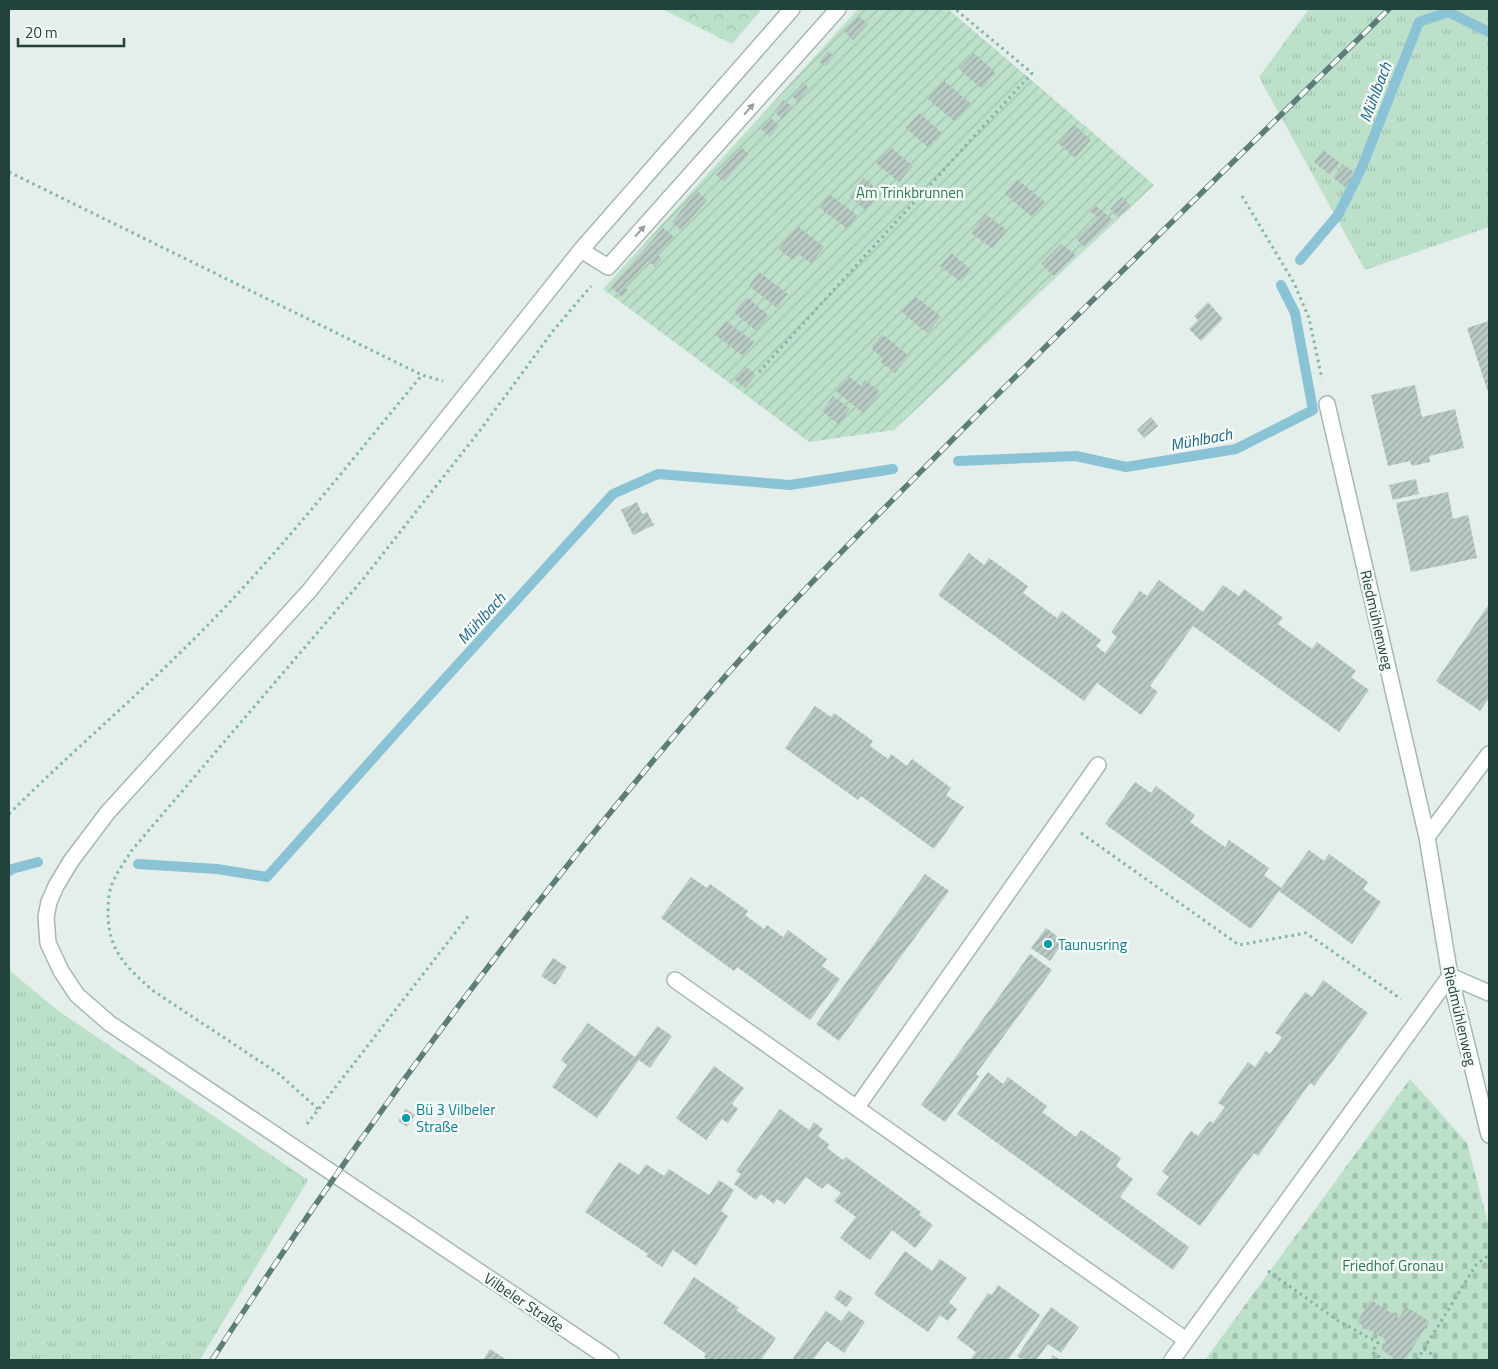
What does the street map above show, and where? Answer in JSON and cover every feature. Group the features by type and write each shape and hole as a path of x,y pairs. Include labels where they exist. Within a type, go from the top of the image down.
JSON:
{"street":[{"name":"Vilbeler Straße","path":"611,1360 109,1023 78,995 61,971 48,943 46,917 56,886 85,841 108,812 310,590 580,250 792,9"},
{"path":"580,250 608,267 838,9"},
{"name":"Riedmühlenweg","path":"1327,404 1427,837 1450,976 1489,1135"},
{"path":"1427,837 1489,754"},
{"path":"857,1107 1098,766"},
{"path":"1172,1360 1450,976 1489,993"},
{"path":"675,980 1186,1340"}],"path":[{"path":"758,372 1032,73 955,9"},
{"path":"9,172 422,375 468,389"},
{"path":"1242,196 1294,283 1308,318 1327,404"},
{"path":"469,915 318,1109 279,1074 152,990 134,974 117,953 109,934 108,908 111,886 132,850 364,578 481,429 553,332 608,267"},
{"path":"9,814 44,779 164,669 228,605 272,557 422,375"},
{"path":"1060,819 1239,944 1306,933 1403,1000"},
{"path":"1417,1360 1476,1265 1489,1255"},
{"path":"1246,1256 1337,1320 1378,1343 1372,1352 1384,1360"},
{"path":"1424,1349 1441,1360"}],"green space":[{"path":"662,9 762,9 732,44"},
{"name":"Am Trinkbrunnen","path":"858,9 948,9 1154,185 894,430 809,442 603,289"},
{"path":"1309,9 1489,9 1489,227 1365,270 1259,77"},
{"path":"9,970 57,1010 308,1180 200,1360 9,1360"},
{"name":"Friedhof Gronau","path":"1410,1079 1467,1143 1489,1227 1489,1360 1205,1360"}],"building":[{"path":"859,16 868,24 853,40 845,32"},
{"path":"828,51 834,56 826,66 819,62"},
{"path":"974,53 996,73 982,89 959,69"},
{"path":"944,81 970,103 954,121 928,99"},
{"path":"803,82 809,88 798,102 792,96"},
{"path":"784,100 792,107 782,119 774,112"},
{"path":"919,113 942,133 929,148 906,128"},
{"path":"770,117 779,125 770,137 761,129"},
{"path":"1074,125 1091,140 1075,158 1058,143"},
{"path":"741,147 749,154 724,182 716,175"},
{"path":"890,147 913,166 899,182 876,163"},
{"path":"1323,150 1340,163 1330,175 1314,162"},
{"path":"1343,164 1355,173 1345,187 1333,178"},
{"path":"864,178 880,192 865,210 849,196"},
{"path":"1017,179 1045,202 1032,217 1005,194"},
{"path":"697,191 707,200 681,230 672,222"},
{"path":"830,195 857,215 847,229 820,208"},
{"path":"1122,197 1130,205 1118,217 1110,209"},
{"path":"1095,205 1113,220 1084,247 1076,238 1099,218 1089,211"},
{"path":"985,214 1007,230 993,249 971,233"},
{"path":"797,226 824,247 811,263 798,254 793,260 779,249"},
{"path":"663,228 674,237 658,255 662,259 655,267 648,261 625,287 628,290 622,297 611,287"},
{"path":"1061,244 1076,255 1054,276 1041,264"},
{"path":"951,253 971,270 961,282 940,266"},
{"path":"759,272 788,294 777,308 749,286"},
{"path":"915,296 941,317 927,333 902,312"},
{"path":"747,297 769,316 756,331 734,312"},
{"path":"1208,302 1223,319 1201,341 1189,329 1198,320 1194,316"},
{"path":"726,321 754,342 743,356 715,335"},
{"path":"1489,321 1489,395 1467,328"},
{"path":"882,334 909,356 895,373 880,361 883,358 871,348"},
{"path":"745,366 756,375 745,388 734,379"},
{"path":"848,376 861,386 865,380 880,392 863,413 836,391"},
{"path":"1415,385 1422,417 1455,409 1464,448 1429,456 1430,462 1412,466 1410,461 1388,466 1371,395"},
{"path":"833,396 850,409 838,424 822,411"},
{"path":"1151,417 1158,426 1144,438 1137,430"},
{"path":"1416,479 1419,494 1393,500 1389,485"},
{"path":"1448,492 1453,519 1468,515 1477,558 1411,572 1396,503"},
{"path":"637,502 642,514 647,512 654,525 633,535 621,510"},
{"path":"969,553 984,565 989,558 1028,586 1023,593 1057,618 1062,611 1101,640 1096,646 1105,653 1117,637 1111,632 1140,591 1147,596 1159,580 1203,612 1223,585 1239,596 1244,589 1283,618 1278,624 1312,649 1317,642 1356,671 1351,677 1369,690 1339,732 1193,626 1150,686 1158,692 1141,715 1097,683 1084,701 938,595"},
{"path":"1489,604 1489,698 1480,711 1436,681"},
{"path":"815,706 831,717 834,713 873,741 870,746 888,759 891,754 907,766 912,759 951,788 946,795 964,807 934,849 861,796 858,800 785,748"},
{"path":"1135,782 1151,793 1156,786 1195,815 1190,822 1225,847 1229,840 1269,868 1264,875 1281,888 1309,850 1324,861 1329,854 1368,882 1363,889 1381,902 1352,944 1279,891 1251,929 1105,824"},
{"path":"925,874 949,891 839,1041 816,1024"},
{"path":"691,877 707,888 710,884 748,911 745,915 764,929 767,925 783,937 788,930 827,959 822,966 840,979 810,1020 737,967 734,971 661,918"},
{"name":"Taunusring","path":"1046,928 1064,941 1050,961 1031,948"},
{"path":"1030,954 1052,970 976,1074 979,1076 945,1122 921,1105"},
{"path":"553,958 567,967 555,985 541,976"},
{"path":"1323,980 1368,1013 1314,1086 1310,1083 1258,1156 1254,1153 1200,1226 1156,1194 1169,1177 1162,1172 1191,1131 1198,1136 1210,1121 1213,1123 1225,1107 1218,1103 1248,1062 1255,1067 1266,1051 1270,1054 1282,1037 1275,1033 1305,992 1312,997"},
{"path":"588,1023 635,1057 657,1026 672,1036 650,1068 639,1060 597,1118 552,1087 567,1065 561,1060"},
{"path":"714,1066 744,1088 732,1104 738,1109 728,1123 722,1119 706,1140 676,1118"},
{"path":"988,1072 1003,1084 1008,1077 1047,1106 1042,1112 1076,1137 1081,1130 1121,1158 1116,1166 1133,1179 1120,1197 1189,1247 1173,1270 957,1114"},
{"name":"Bü 3 Vilbeler Straße","path":"406,1109 415,1115 407,1127 398,1121"},
{"path":"780,1109 809,1130 814,1122 823,1129 818,1136 829,1144 827,1148 843,1160 846,1157 921,1212 919,1215 933,1225 915,1248 892,1230 870,1260 840,1238 856,1217 834,1201 841,1193 827,1183 822,1189 806,1177 785,1204 777,1199 774,1204 761,1194 756,1200 734,1184 741,1174 736,1171"},
{"path":"619,1162 639,1175 646,1164 664,1176 669,1169 709,1195 719,1180 734,1190 721,1211 728,1216 696,1266 673,1250 662,1267 646,1256 648,1254 585,1212"},
{"path":"905,1251 932,1271 940,1259 967,1278 949,1302 957,1309 948,1321 940,1315 928,1332 874,1294"},
{"path":"694,1277 739,1308 736,1310 776,1338 761,1360 708,1360 704,1357 706,1354 663,1323"},
{"path":"998,1285 1040,1315 1008,1360 970,1360 976,1352 957,1338 988,1293 992,1295"},
{"path":"840,1290 853,1298 846,1307 834,1298"},
{"path":"1371,1300 1399,1318 1406,1307 1429,1321 1405,1360 1398,1360 1381,1350 1386,1340 1357,1322"},
{"path":"1051,1307 1079,1327 1061,1353 1048,1344 1036,1360 1023,1360 1017,1356"},
{"path":"826,1311 841,1321 849,1311 865,1322 844,1353 827,1341 813,1360 797,1360 793,1358"},
{"path":"490,1349 507,1360 483,1360"},
{"path":"1053,1355 1060,1360 1050,1360"}],"waterway":[{"name":"Mühlbach","path":"1300,260 1338,215 1362,167 1419,22 1448,12 1489,32"},
{"name":"Mühlbach","path":"958,461 1076,456 1126,467 1236,449 1313,410 1295,313 1281,285"},
{"name":"Mühlbach","path":"138,864 217,869 267,877 613,494 658,474 790,485 893,469"},
{"name":"Mühlbach","path":"9,871 38,862"}],"railway":[{"path":"212,1360 326,1189 446,1022 572,860 734,666 831,562 898,494 1389,9"}],"place":[{"name":"Taunusring","path":"1048,944"},
{"name":"Bü 3 Vilbeler Straße","path":"406,1118"}]}
